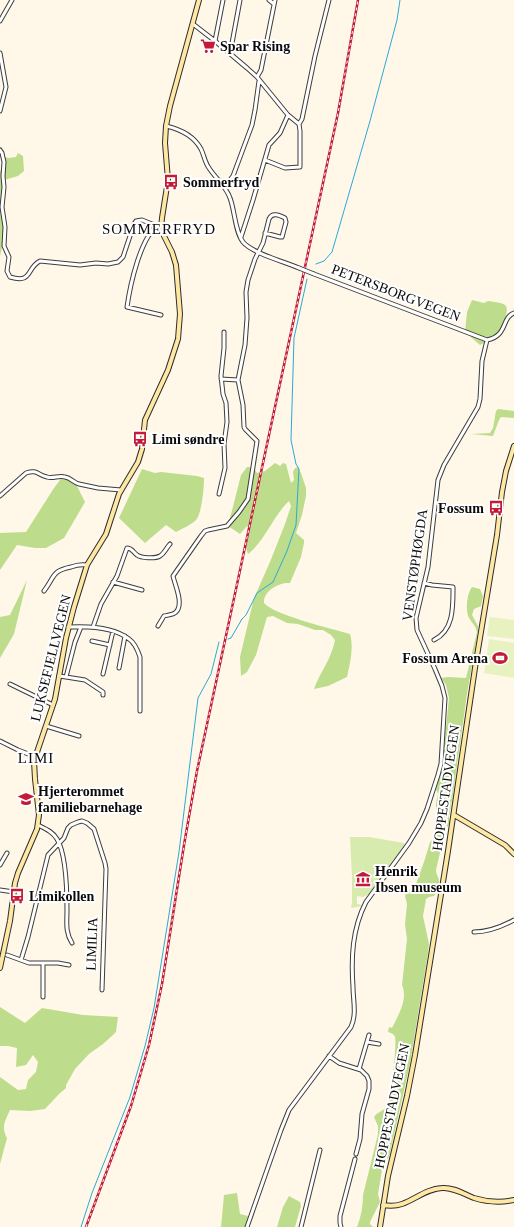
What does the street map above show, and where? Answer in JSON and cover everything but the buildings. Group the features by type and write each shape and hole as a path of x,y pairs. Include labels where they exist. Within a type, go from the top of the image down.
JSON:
{"main road":[{"name":"LUKSEFJELLVEGEN","path":"0,968 5,949 18,873 34,839 38,825 39,815 34,768 36,757 53,705 68,626 87,565 106,534 121,490 134,471 138,462 142,449 145,420 176,349 180,314 176,265 172,252 159,225 168,180 166,126 199,0"},
{"name":"HOPPESTADVEGEN","path":"380,1227 388,1176 414,1061 454,815 475,668 494,557 502,492 514,446"},
{"path":"454,815 505,845 514,854"},
{"path":"383,1205 400,1205 425,1192 441,1188 457,1191 486,1201 500,1202 514,1200"}],"street":[{"path":"0,21 12,0"},
{"path":"215,41 223,0"},
{"path":"230,54 240,0"},
{"path":"269,0 274,4"},
{"path":"223,186 233,176 250,129 255,110 258,79 275,0"},
{"path":"298,124 302,119 329,0"},
{"path":"193,24 215,41 258,79 288,115 298,124 300,131 300,167 285,168 265,160"},
{"path":"0,54 6,87 0,111"},
{"path":"241,238 269,145 280,133 288,115"},
{"path":"166,126 186,133 200,148 208,167 231,198 241,238"},
{"path":"0,150 4,162 2,207 4,246 9,257 7,271 10,276 15,278 26,278 40,260 80,265 96,263 108,264 118,262 123,257 134,224 136,221 142,220 159,225 148,236 139,259 132,282 127,307 161,315"},
{"path":"158,626 164,616 176,612 178,609 179,596 173,576 201,536 205,531 227,526 244,506 249,496 257,441 244,427 243,405 238,380 245,345 247,318 246,287 271,215 276,214 285,218 286,222 282,237 280,238 265,233"},
{"name":"PETERSBORGVEGEN","path":"241,238 243,242 258,252 487,340"},
{"path":"487,340 498,335 504,328 508,317 514,313"},
{"path":"219,494 225,468 224,444 227,422 226,403 221,379 224,332"},
{"name":"VENSTØPHØGDA","path":"247,1227 289,1110 351,1027 354,1020 352,952 359,917 366,902 410,843 427,809 440,769 445,698 435,669 417,630 416,611 428,567 438,480 444,465 478,407 480,399 481,366 487,340"},
{"path":"221,379 238,380"},
{"path":"0,496 26,473 34,471 47,478 63,476 67,477 76,484 121,490"},
{"path":"93,627 101,604 113,582 127,548 131,548 143,558 157,557 162,554 170,544"},
{"name":"LUKSEFJELLVEGEN","path":"44,591 57,571 62,568 83,564 87,565"},
{"path":"113,582 142,590"},
{"path":"424,583 453,587 453,606 450,621 442,634 434,640"},
{"path":"68,626 93,627 113,631 125,636 132,642 139,652 140,657 140,712"},
{"path":"65,678 75,642 81,627"},
{"path":"99,670 103,672 113,631"},
{"path":"119,668 125,636"},
{"path":"92,641 110,644"},
{"path":"59,676 85,680 103,692 103,695"},
{"path":"10,684 53,705"},
{"path":"46,726 79,736"},
{"path":"0,742 36,757"},
{"name":"LIMILIA","path":"21,960 48,855 64,838 68,828 78,822 87,823 94,829 105,863 106,874 102,990"},
{"path":"38,825 52,832 59,842 62,851 67,910 67,934 72,943"},
{"path":"0,865 7,853"},
{"path":"0,890 14,892"},
{"path":"474,932 493,930 514,920"},
{"path":"7,955 29,963 58,963 69,965"},
{"path":"43,963 43,997"},
{"path":"359,1069 369,1035"},
{"path":"367,1042 379,1044"},
{"path":"329,1056 339,1063 364,1072 370,1084 362,1114 360,1140 356,1154"},
{"path":"301,1227 320,1150"},
{"path":"342,1227 340,1223 340,1216 355,1159"}],"green space":[{"path":"18,153 23,156 24,171 18,176 4,180 4,238 0,256 0,171 3,169 4,157 16,157"},
{"path":"472,300 484,303 488,301 500,303 505,305 507,308 505,319 499,332 493,338 480,345 465,332 467,312"},
{"path":"498,409 514,411 514,418 501,417 493,436 471,434 490,433 493,428 496,411"},
{"path":"275,463 280,466 283,463 286,464 291,483 294,480 293,472 295,468 298,467 301,473 306,488 306,496 296,533 304,540 304,543 301,557 290,583 281,584 272,588 266,595 264,603 270,608 291,617 350,634 351,639 351,656 347,677 328,686 314,689 329,659 335,640 331,635 323,630 315,630 298,624 287,623 273,616 267,617 256,655 247,672 241,676 240,657 254,598 270,562 291,506 289,501 283,507 254,549 248,554 246,548 249,529 247,526 240,534 228,526 241,475 247,467 253,467 257,473 265,471"},
{"path":"142,469 155,473 161,472 204,478 201,507 195,521 176,532 166,525 145,543 119,518"},
{"path":"63,476 76,484 85,502 64,538 46,548 17,545 0,570 0,533 26,532"},
{"path":"27,580 14,634 0,658 0,617 10,615"},
{"path":"472,587 480,589 483,596 481,606 474,609 472,615 478,626 478,631 467,694 449,824 445,831 436,870 439,884 434,896 426,899 423,916 429,944 410,1064 389,1157 383,1164 378,1194 380,1202 370,1222 373,1227 357,1227 362,1211 363,1195 378,1134 378,1126 374,1117 377,1113 387,1107 391,1093 395,1037 388,1032 389,1027 392,1028 402,1006 404,996 402,985 407,939 405,924 407,904 405,896 407,891 414,889 415,887 430,842 436,833 434,827 438,794 436,789 442,767 449,698 446,685 441,678 466,678 477,632 475,626 469,618 467,611 468,598"},
{"path":"490,617 514,620 514,639 487,636"},
{"name":"Fossum Arena","path":"489,639 514,643 514,678 484,673"},
{"path":"350,837 369,837 404,843 405,846 371,893 363,897 357,896 357,904 362,906 351,908 352,877"},
{"path":"0,1007 25,1023 42,1008 83,1015 118,1017 116,1032 89,1054 75,1069 66,1085 66,1088 45,1109 30,1111 10,1110 4,1124 4,1131 7,1138 0,1164 0,1077 18,1090 26,1089 28,1080 36,1072 38,1062 33,1055 26,1065 16,1067 17,1048 0,1046"},
{"path":"237,1193 240,1214 248,1216 246,1227 221,1227 224,1195"},
{"path":"289,1196 300,1202 301,1206 295,1227 277,1227 283,1207"}],"waterway":[{"path":"316,264 324,261 332,252 370,121 397,20 400,0"},
{"path":"228,639 231,638 246,615 257,593 273,582 287,551 296,525 299,469 296,464 291,440 294,338 307,279"},
{"path":"81,1227 92,1193 130,1097 145,1046 154,1008 179,852 198,698 211,674 219,642"}],"railway":[{"path":"86,1227 131,1106 149,1045 162,984 197,771 338,113 358,0"}],"place":[{"name":"Spar Rising","path":"208,46"},
{"name":"Sommerfryd","path":"171,182"},
{"name":"Limi søndre","path":"140,439"},
{"name":"Fossum","path":"496,508"},
{"name":"Fossum Arena","path":"500,658"},
{"name":"Hjerterommet familiebarnehage","path":"26,799"},
{"name":"Henrik Ibsen museum","path":"363,879"},
{"name":"Limikollen","path":"17,896"}],"district":[{"name":"SOMMERFRYD","path":"159,229"},
{"name":"LIMI","path":"36,758"}]}
